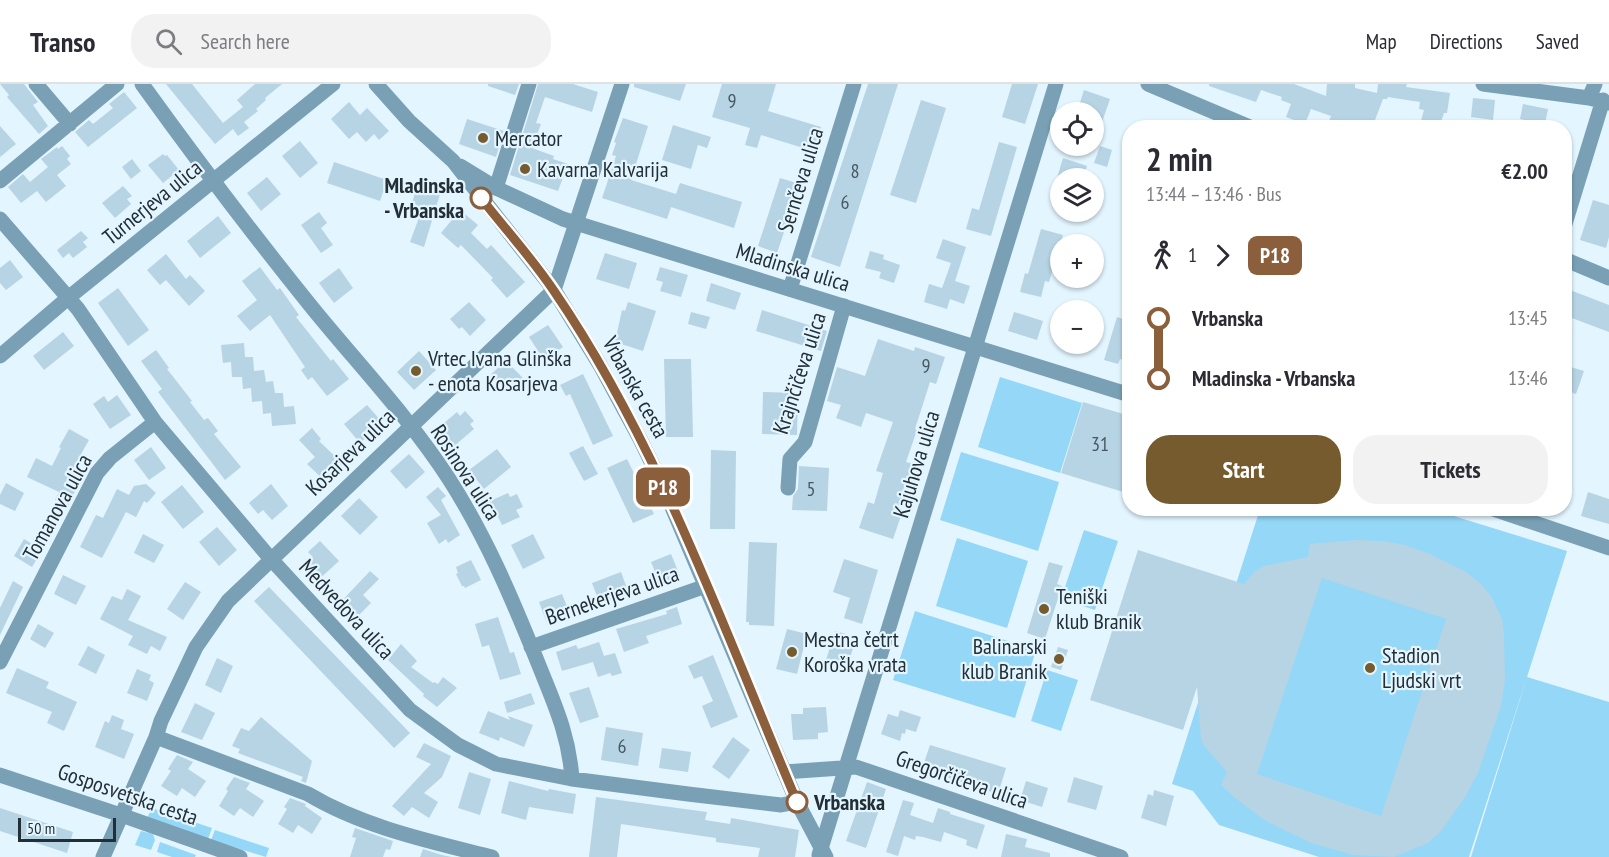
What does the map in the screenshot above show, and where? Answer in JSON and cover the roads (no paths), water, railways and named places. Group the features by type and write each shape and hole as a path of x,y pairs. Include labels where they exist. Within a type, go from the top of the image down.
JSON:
{"street":[{"path":"36,84 70,124"},
{"path":"0,181 117,84"},
{"name":"Rosinova ulica","path":"142,84 308,303 410,426 448,478 492,556 531,647 566,735 572,779"},
{"name":"Turnerjeva ulica","path":"0,356 68,298 333,84"},
{"name":"Vrbanska cesta","path":"376,84 410,121 453,161 554,290 600,365 640,439 706,586 797,802 822,854"},
{"path":"496,188 529,84"},
{"name":"Kosarjeva ulica","path":"103,857 161,721 196,647 228,601 270,558 554,290 622,84"},
{"name":"Sernčeva ulica","path":"790,289 854,84"},
{"name":"Kajuhova ulica","path":"822,854 845,768 1056,84"},
{"path":"1148,84 1233,120"},
{"path":"1483,84 1599,96 1572,197"},
{"name":"Mladinska ulica","path":"453,161 496,188 575,223 1122,392"},
{"name":"Medvedova ulica","path":"0,219 68,298 155,422 270,558 410,710 436,730 458,746 496,764 572,779 761,803 781,805 797,802"},
{"path":"1572,262 1609,278"},
{"name":"Krajnčičeva ulica","path":"788,488 790,459 805,442 844,306"},
{"name":"Tomanova ulica","path":"0,662 97,473 110,458 155,422"},
{"path":"1514,516 1609,548"},
{"name":"Bernekerjeva ulica","path":"531,647 706,586"},
{"path":"156,737 308,794 329,807 350,815 428,841 492,857"},
{"name":"Gregorčičeva ulica","path":"784,772 856,767 1103,854 1121,857"},
{"name":"Gosposvetska cesta","path":"0,775 240,857"}],"place":[{"name":"Mercator","path":"483,138"},
{"name":"Kavarna Kalvarija","path":"525,169"},
{"name":"Mladinska - Vrbanska","path":"481,198"},
{"name":"Vrtec Ivana Glinška - enota Kosarjeva","path":"416,371"},
{"name":"Teniški klub Branik","path":"1044,609"},
{"name":"Mestna četrt Koroška vrata","path":"792,652"},
{"name":"Balinarski klub Branik","path":"1059,659"},
{"name":"Stadion Ljudski vrt","path":"1370,668"},
{"name":"Vrbanska","path":"797,802"}]}
